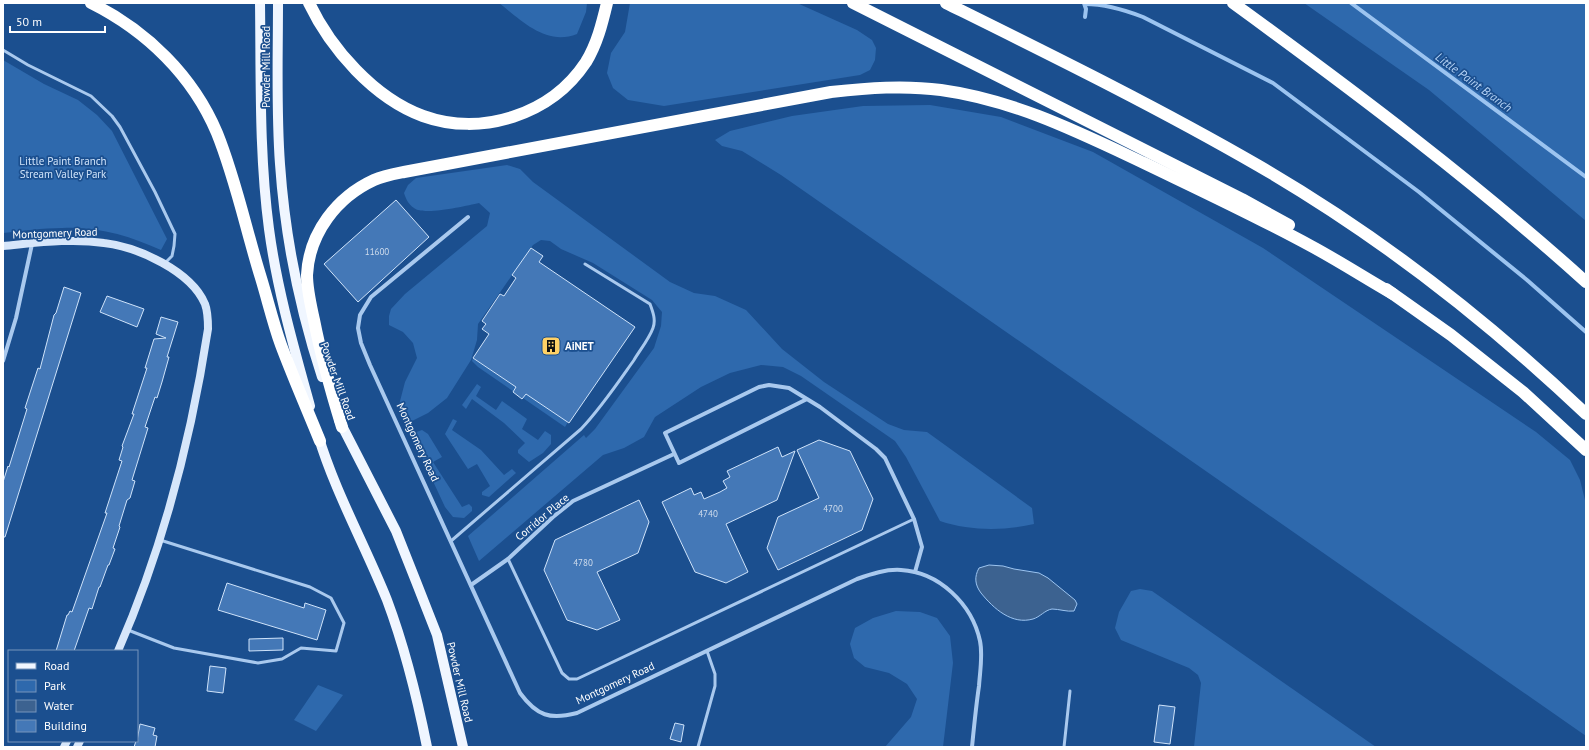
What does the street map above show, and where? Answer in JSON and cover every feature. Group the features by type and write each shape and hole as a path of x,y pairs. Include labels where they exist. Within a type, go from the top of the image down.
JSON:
{"highway":[{"path":"91,3 108,12 145,37 179,70 200,100 217,133 281,344 320,441"},
{"path":"310,3 320,22 337,48 364,79 393,101 422,116 452,123 483,123 513,118 542,105 567,84 586,62 600,33 607,3"},
{"path":"853,3 1242,199 1316,241 1451,335 1523,392 1586,450"},
{"path":"946,3 1181,122 1261,167 1412,267 1472,313 1542,372 1586,414"},
{"path":"1233,3 1395,123 1542,242 1586,282"},
{"path":"342,426 321,356 310,301 307,275 311,251 319,229 336,206 354,192 375,180 404,172 831,92 901,87 933,89 971,95 1018,107 1063,125 1238,207 1312,246 1393,294"}],"main road":[{"name":"Powder Mill Road","path":"260,3 262,164 269,230 279,288 320,441 340,493 387,600 402,644 418,701 427,747"},
{"name":"Powder Mill Road","path":"278,3 280,163 286,226 296,285 309,337 324,384 342,426 396,531 437,635 463,747"}],"street":[{"name":"Montgomery Road","path":"468,217 371,297 360,315 358,328 361,343 370,365 520,693 530,705 541,713 554,717 578,713 857,579 871,574 901,570 915,572 935,580 951,591 965,606 974,622 980,641 981,660 972,747"},
{"name":"Montgomery Road","path":"3,246 75,241 105,243 128,248 164,264 188,282 205,304 208,315 208,329 192,416 182,460 160,540"},
{"path":"3,362 16,318 32,243"},
{"path":"807,400 679,463 665,433 759,387 769,384 789,388 820,407 876,449 885,458 914,518 922,546 915,572"},
{"name":"Corridor Place","path":"471,585 508,559 553,517 573,501 674,454"},
{"path":"118,650 160,540"}],"lane":[{"path":"3,50 91,96 112,116 120,127 155,192 175,234 172,256 164,264"},
{"path":"451,541 592,418 620,380 643,346 653,328 654,316 650,304 585,264"},
{"path":"508,559 562,673 569,680 577,679 914,518"},
{"path":"127,630 174,648 258,663 282,659 301,648 336,651 344,623 331,598 310,587 160,540"},
{"path":"698,747 715,686 715,674 707,651"},
{"path":"1064,747 1070,691"}],"green space":[{"path":"499,3 587,3 586,12 577,34 566,37 555,37 535,30"},
{"path":"630,3 797,3 857,30 872,40 876,48 875,60 870,70 860,75 664,106 628,100 613,88 607,73 611,53 625,32"},
{"path":"1304,3 1586,3 1586,221 1429,90"},
{"name":"Little Paint Branch Stream Valley Park","path":"3,60 44,84 78,100 97,115 112,131 167,239 161,250 125,236 101,230 47,228 3,233"},
{"path":"930,105 1001,117 1093,152 1263,248 1536,432 1570,460 1580,480 1586,504 1586,736 781,175 742,151 722,146 715,140 730,131 792,116 863,106"},
{"path":"507,165 520,169 533,182 670,282 694,293 715,296 746,310 782,349 824,382 888,424 904,430 927,432 1032,508 1034,524 1011,528 987,529 963,527 940,521 906,457 895,441 801,376 783,367 761,365 730,373 701,387 655,417 644,437 624,448 603,455 479,561 468,536 584,435 586,438 595,429 654,348 661,326 662,312 652,300 593,263 561,249 550,241 541,240 533,245 478,324 477,340 471,360 447,398 428,413 412,421 404,417 399,405 405,382 417,358 413,343 403,332 389,325 391,309 405,294 487,226 490,213 479,203 445,210 419,210 410,205 404,193 408,185 416,178"},
{"path":"473,358 568,422 565,427 478,367 472,361"},
{"path":"477,384 481,387 476,396 496,410 502,401 527,419 522,429 538,440 545,431 551,435 551,444 543,453 529,462 518,453 518,450 525,443 504,423 472,399 466,409 462,405"},
{"path":"453,419 457,421 452,430 481,450 504,475 512,469 516,473 489,497 482,495 482,492 490,486 477,464 468,469 445,434"},
{"path":"422,430 428,434 442,457 433,462 462,507 469,504 472,507 472,511 464,518 453,517 445,507 411,434"},
{"path":"1140,589 1152,591 1376,747 1194,747 1201,683 1198,675 1189,668 1121,640 1115,628 1119,612 1131,591"},
{"path":"896,611 920,612 937,618 950,636 953,663 943,747 885,747 911,717 917,699 907,684 889,673 865,667 854,658 850,644 855,628 873,618"},
{"path":"318,685 343,695 316,731 294,720"}],"water":[{"path":"989,565 1003,566 1039,573 1048,578 1075,600 1077,604 1074,611 1052,609 1033,619 1018,620 1011,618 992,605 979,590 976,584 976,575 979,568"}],"building":[{"path":"396,200 429,237 358,302 324,264"},
{"name":"AiNET","path":"531,248 543,256 539,262 635,327 569,423 526,394 522,399 513,392 516,387 473,358 489,334 482,329 486,324 482,321 500,294 504,296 516,278 512,275"},
{"path":"64,287 81,293 5,537 3,537 3,482 27,409 25,408 38,368 40,369 54,315 56,313"},
{"path":"107,296 144,309 137,327 100,312"},
{"path":"161,317 178,322 167,357 169,357 157,398 155,397 145,427 148,428 132,480 135,481 119,526 120,527 113,548 115,549 99,587 92,609 89,608 74,650 56,650 67,615 70,611 72,612 107,513 105,513 122,461 119,460 122,446 134,414 132,414 147,368 145,368 154,339 166,338 156,334"},
{"path":"819,440 850,451 873,499 862,530 778,570 767,548 778,517 819,498 797,450"},
{"path":"778,447 782,457 795,451 777,500 726,524 748,572 726,583 695,572 662,502 691,488 694,495 701,492 704,499 720,492 727,488 723,481 730,477 727,471"},
{"path":"639,500 649,522 638,553 597,572 620,620 597,630 567,620 544,570 555,540"},
{"path":"227,583 304,608 305,603 326,610 317,640 218,610"},
{"path":"283,638 283,650 249,651 249,639"},
{"path":"210,666 226,668 223,693 207,691"},
{"path":"1159,705 1175,707 1170,744 1154,742"},
{"path":"675,723 684,725 681,742 670,739"},
{"path":"140,724 155,728 153,735 157,736 155,747 134,747 136,742 138,742"}],"waterway":[{"path":"1084,3 1086,9 1085,17"},
{"name":"Little Paint Branch","path":"1351,3 1586,177"},
{"path":"1085,4 1115,8 1143,17 1273,83 1419,192 1527,280 1586,332"}],"place":[{"name":"AiNET","path":"551,346"}]}
